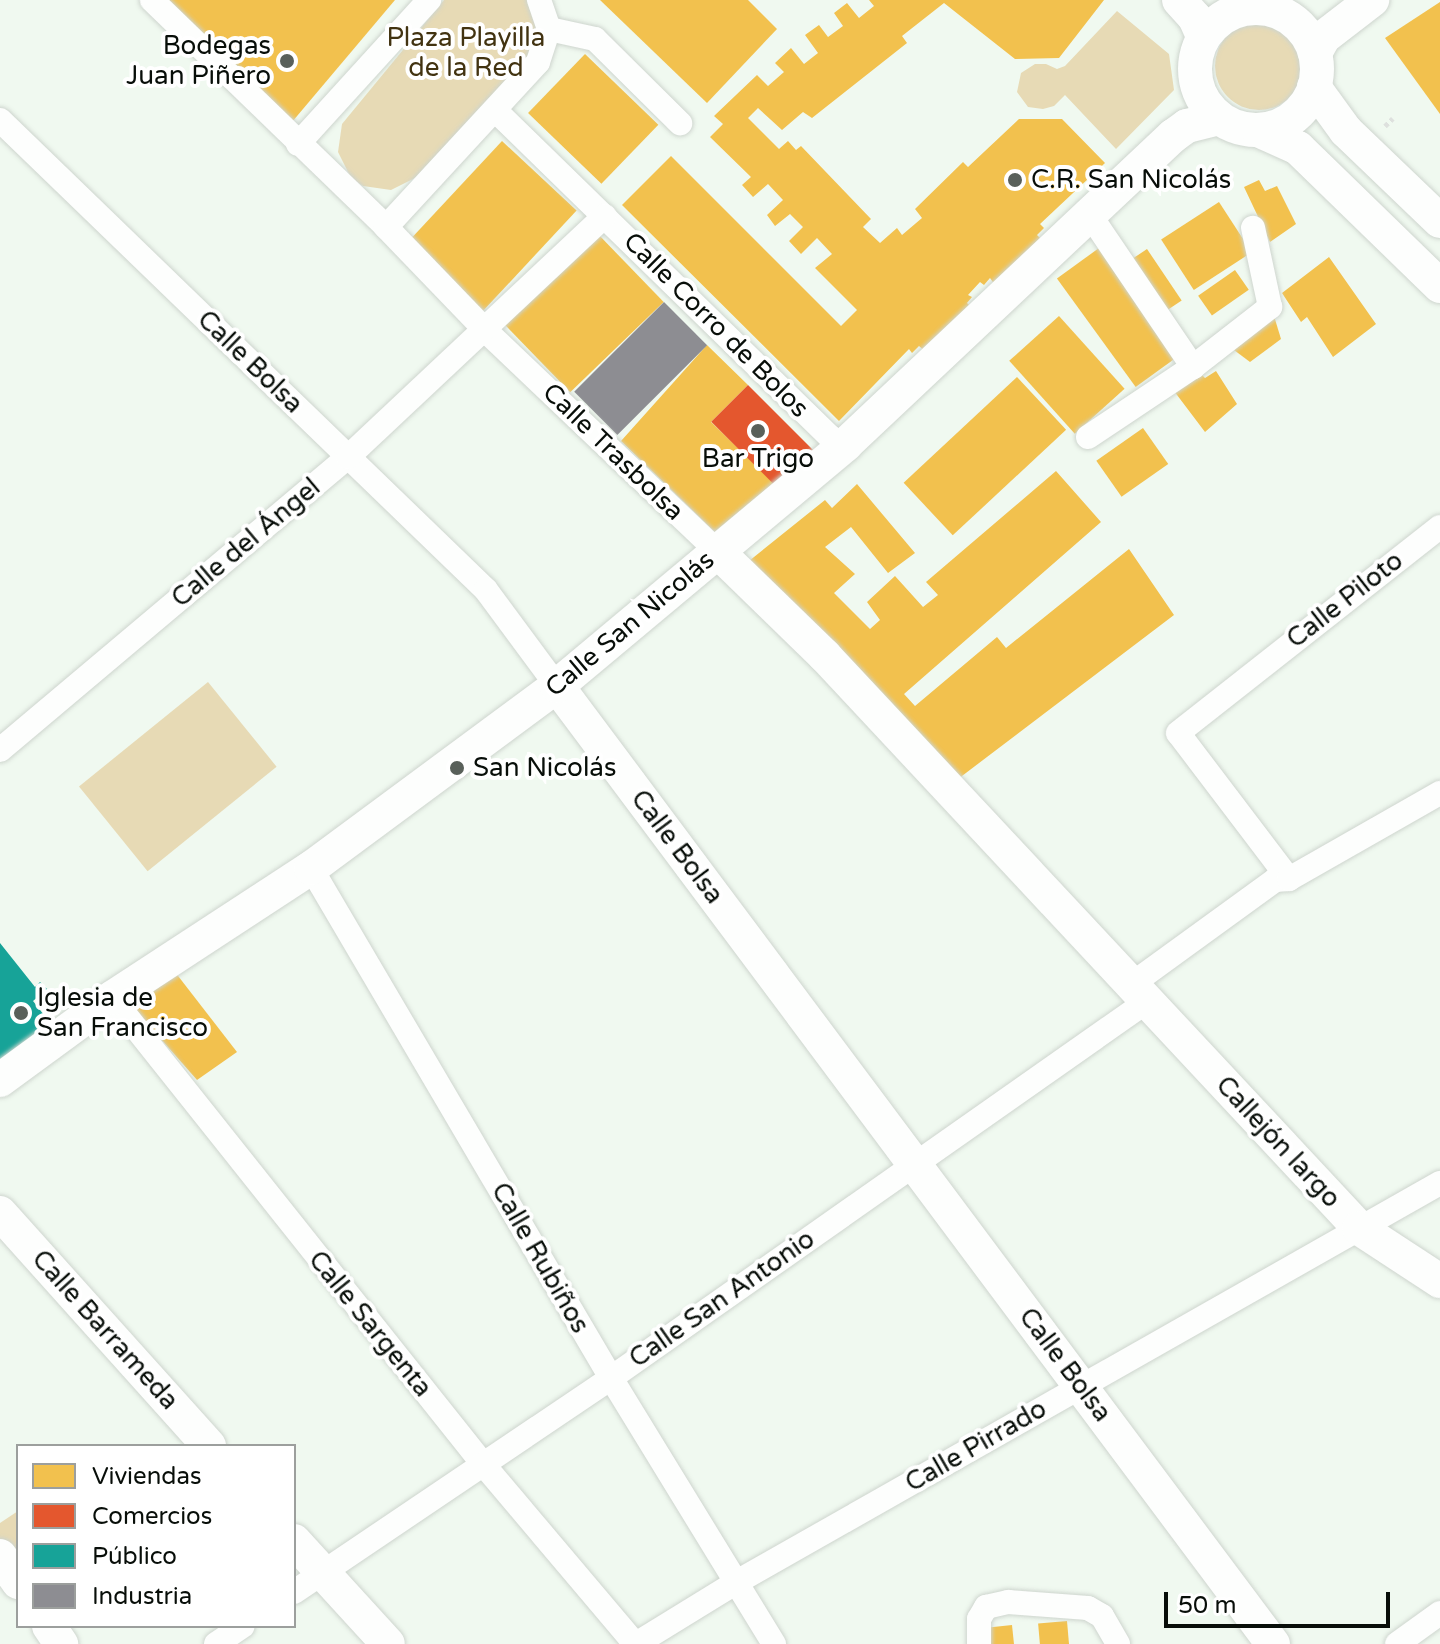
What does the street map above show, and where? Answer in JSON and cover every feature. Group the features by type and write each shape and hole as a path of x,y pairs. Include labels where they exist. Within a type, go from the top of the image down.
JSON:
{"street":[{"name":"Calle Trasbolsa","path":"152,0 386,227 485,330 824,655 1139,993"},
{"path":"298,144 429,0"},
{"path":"386,227 538,62 549,29 539,0"},
{"path":"1179,0 1195,18 1203,36"},
{"path":"1315,53 1297,23 1265,8 1230,13 1203,36 1194,65 1195,80 1200,94 1218,118 1244,129 1277,127 1293,118 1306,104 1314,87 1315,53 1330,31 1372,0"},
{"path":"549,29 595,39 680,123"},
{"path":"1314,87 1346,131 1440,221"},
{"path":"496,111 605,216"},
{"name":"Calle San Nicolás","path":"0,1080 112,998 311,868 557,686 845,445 1173,136 1187,126 1218,118"},
{"name":"Calle Bolsa","path":"0,120 486,590 1273,1644"},
{"path":"1258,130 1298,148 1440,286"},
{"path":"1090,215 1193,367"},
{"name":"Calle Corro de Bolos","path":"485,330 605,216 830,437 845,445"},
{"path":"1088,437 1193,367 1270,307 1253,228"},
{"name":"Calle del Ángel","path":"0,750 348,457 485,330"},
{"name":"Calle Piloto","path":"1289,879 1178,733 1440,527"},
{"name":"Calle San Antonio","path":"296,1591 611,1378 913,1164 1139,993 1275,880 1289,879 1440,793"},
{"name":"Calle Rubiños","path":"311,868 611,1378 774,1644"},
{"name":"Callejón largo","path":"1139,993 1359,1228 1440,1281"},
{"name":"Calle Sargenta","path":"112,998 483,1464 636,1644"},
{"name":"Calle Pirrado","path":"636,1644 735,1583 1440,1183"},
{"name":"Calle Barrameda","path":"0,1213 207,1444"},
{"path":"296,1543 388,1644"},
{"path":"0,1556 16,1579"},
{"path":"979,1644 979,1619 986,1607 1008,1602 1088,1608 1102,1616 1118,1644"},
{"path":"1397,1644 1440,1613"},
{"path":"216,1644 240,1628"}],"green space":[{"name":"Plaza Playilla de la Red","path":"444,0 532,0 540,22 534,51 417,177 391,190 363,186 351,178 338,152 342,124"},
{"path":"1117,11 1169,54 1174,90 1116,149 1065,95 1054,106 1043,109 1028,107 1017,92 1021,73 1035,64 1046,64 1057,69 1065,66"},
{"path":"1259,22 1276,26 1290,35 1299,49 1303,66 1299,83 1290,97 1276,106 1259,110 1242,106 1228,97 1219,83 1215,66 1219,49 1228,35 1242,26"},
{"path":"208,682 277,767 148,871 79,786"},
{"path":"16,1512 16,1579 0,1556 0,1523"}],"building: Viviendas":[{"name":"Bodegas Juan Piñero","path":"168,0 395,0 292,122"},
{"path":"600,0 748,0 777,29 707,103"},
{"name":"C.R. San Nicolás","path":"869,0 1104,0 1059,58 1015,59 944,3 902,36 907,43 812,118 803,112 782,130 758,108 748,118 779,149 788,141 796,150 801,146 871,219 863,227 880,243 897,228 902,235 922,218 915,209 963,162 968,167 1019,119 1062,119 1105,163 1040,224 1044,228 1037,235 1041,239 995,285 990,278 984,285 980,282 968,295 972,297 967,303 971,307 926,352 919,346 912,353 909,349 839,421 622,205 671,156 841,326 857,310 815,268 832,254 817,238 801,254 789,241 803,227 790,214 775,226 767,215 783,200 768,184 753,197 742,185 751,177 710,137 723,124 714,116 757,75 768,86 784,72 775,63 791,48 804,64 818,53 805,35 819,25 828,37 843,26 834,13 847,3 859,18 874,6"},
{"path":"1440,2 1440,114 1385,38"},
{"path":"585,54 658,125 601,184 528,113"},
{"path":"502,141 577,211 482,312 407,243"},
{"path":"1259,180 1265,191 1277,186 1296,224 1270,242 1244,187"},
{"path":"1219,202 1252,252 1194,290 1161,240"},
{"path":"597,233 664,302 570,392 503,323"},
{"path":"1099,248 1178,356 1136,387 1057,279"},
{"path":"1147,249 1182,300 1166,311 1131,260"},
{"path":"1329,257 1376,324 1333,357 1307,317 1301,322 1282,293"},
{"path":"1235,270 1249,290 1212,315 1198,296"},
{"path":"1059,316 1125,389 1075,434 1009,361"},
{"path":"1274,316 1281,339 1250,362 1230,347"},
{"path":"707,345 748,385 711,422 779,488 719,536 621,441"},
{"path":"1216,371 1237,404 1205,432 1174,391 1199,372 1205,378"},
{"path":"1017,377 1066,430 953,535 904,483"},
{"path":"1143,428 1168,464 1122,497 1096,461"},
{"path":"1056,471 1101,522 904,694 915,706 997,637 1006,648 1129,549 1174,615 958,779 749,561 825,500 832,508 857,484 915,553 888,573 851,527 825,547 855,574 834,593 870,629 880,620 867,602 895,576 923,607 938,595 926,582"},
{"path":"175,972 237,1052 197,1080 131,1005"},
{"path":"1067,1621 1069,1644 1040,1644 1038,1624"},
{"path":"1012,1625 1014,1644 986,1644 984,1628"}],"building: Comercios":[{"name":"Bar Trigo","path":"748,385 818,455 781,492 711,422"}],"building: Público":[{"name":"Iglesia de San Francisco","path":"0,943 35,987 40,982 47,989 33,1001 51,1024 0,1064"}],"building: Industria":[{"path":"664,302 707,345 617,435 574,392"}],"place":[{"name":"Bodegas Juan Piñero","path":"287,61"},
{"name":"C.R. San Nicolás","path":"1015,180"},
{"name":"Bar Trigo","path":"758,431"},
{"name":"San Nicolás","path":"457,768"},
{"name":"Iglesia de San Francisco","path":"21,1013"}]}
